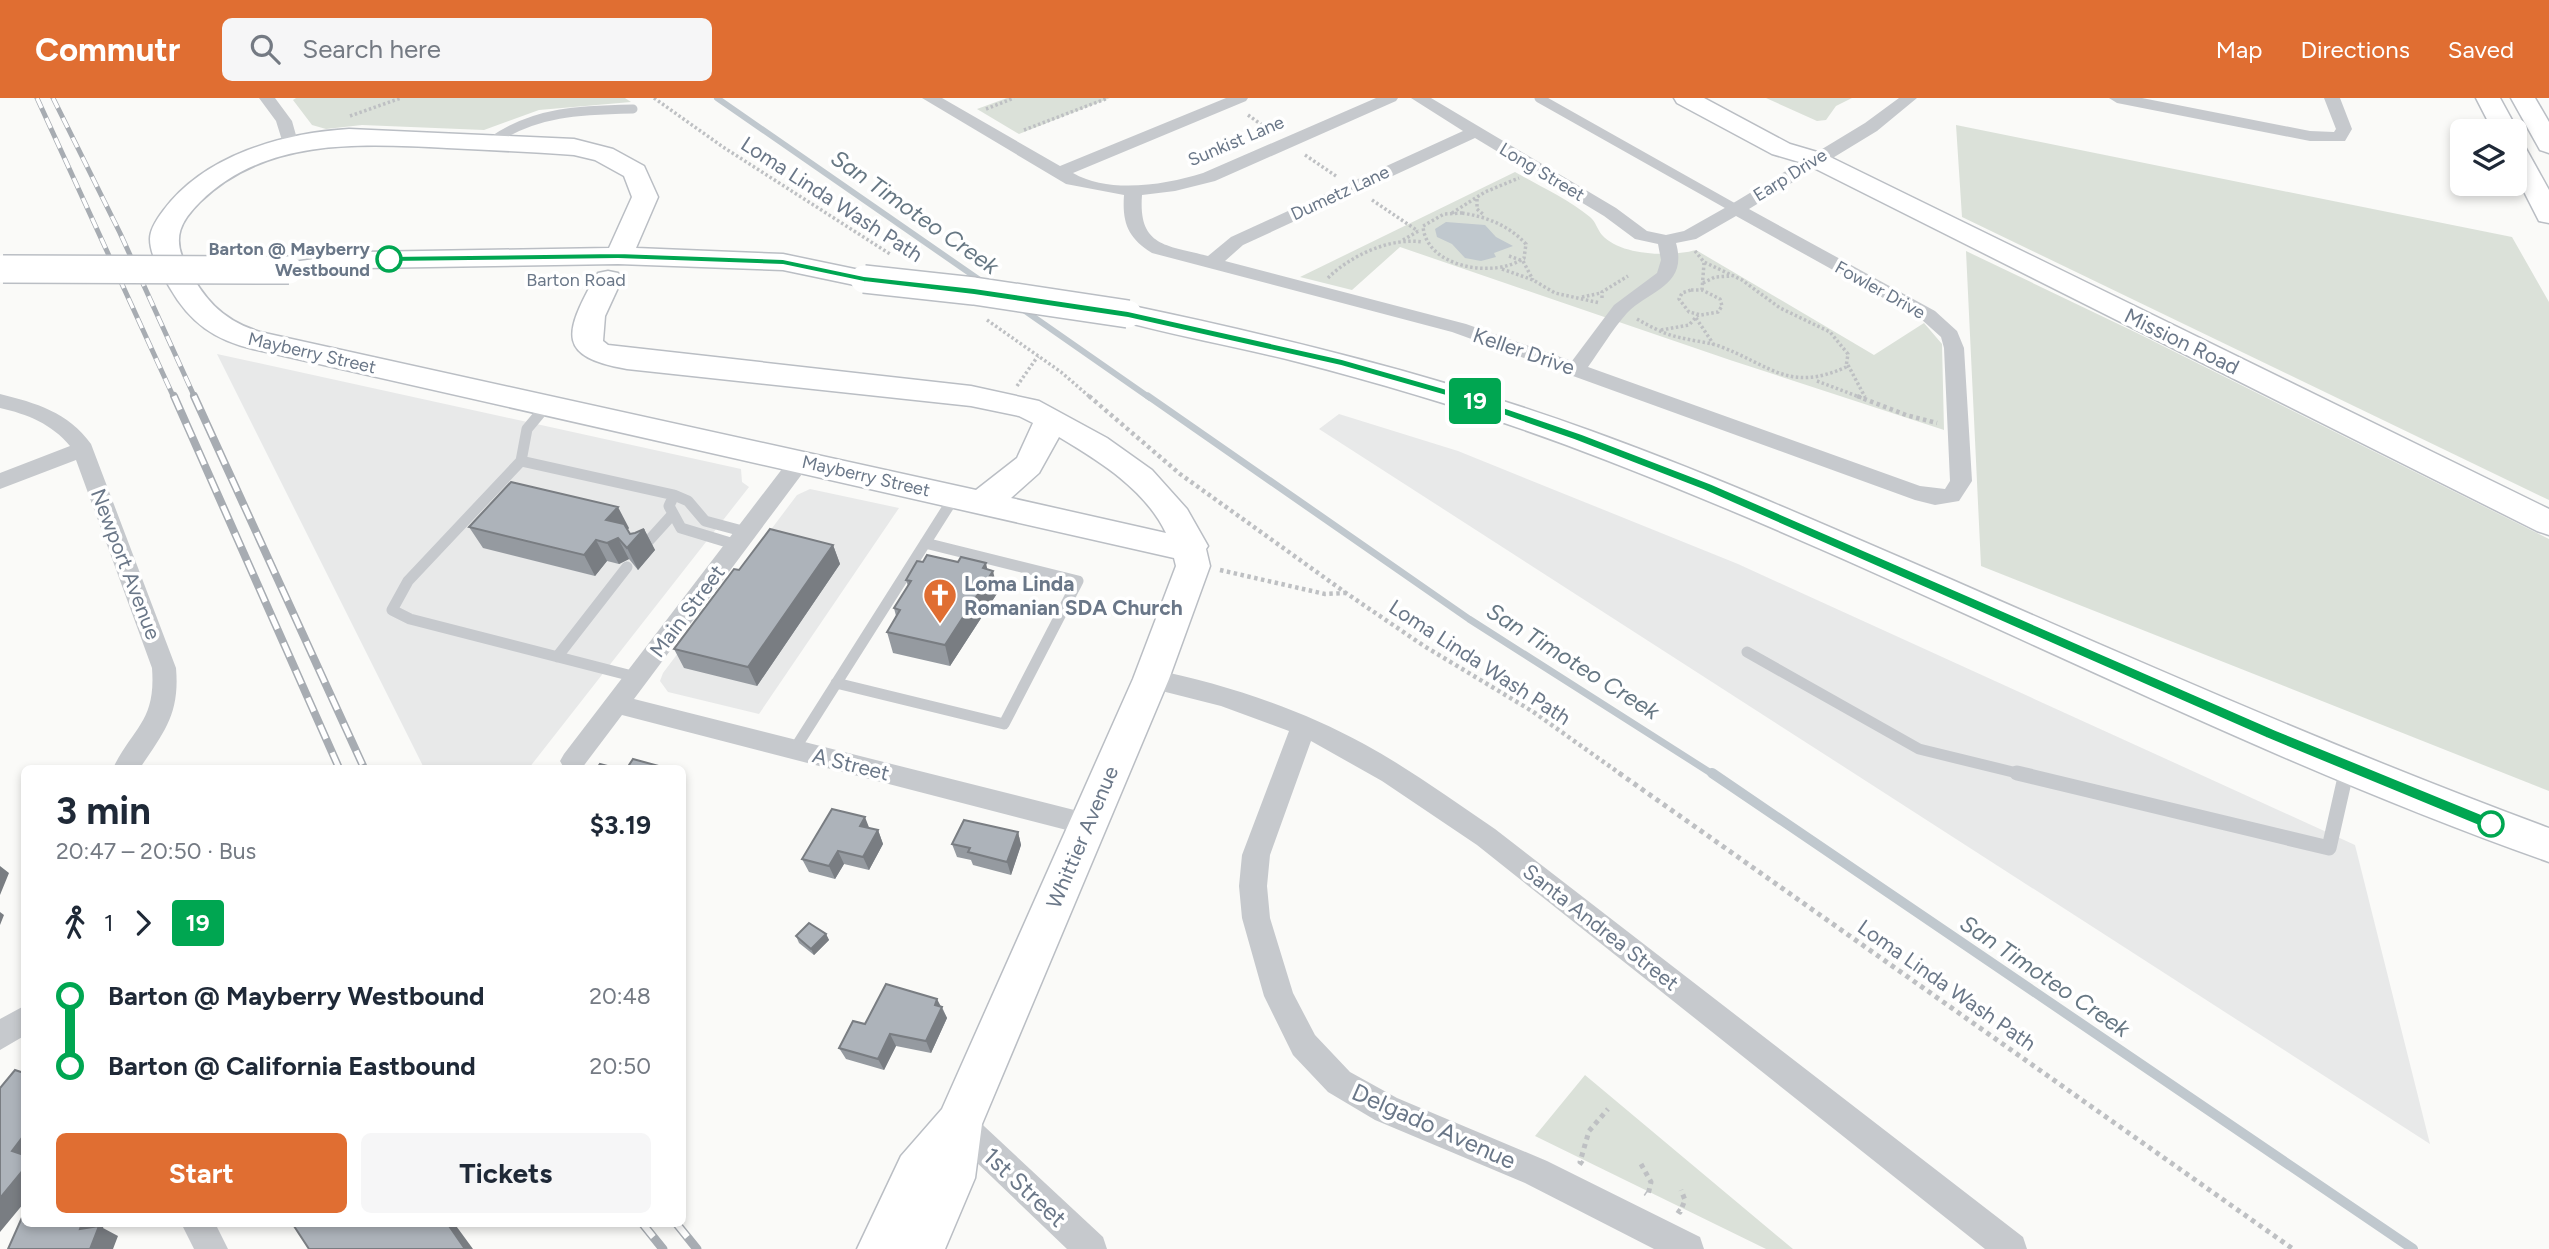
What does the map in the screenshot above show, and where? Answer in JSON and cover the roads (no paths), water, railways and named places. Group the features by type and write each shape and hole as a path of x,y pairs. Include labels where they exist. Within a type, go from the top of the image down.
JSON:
{"main road":[{"name":"Barton Road","path":"1,269 289,270 354,282 613,267 776,283 864,279"}],"street":[{"path":"267,98 284,121 291,146"},
{"name":"Sunkist Lane","path":"930,98 1058,173 1092,187 1133,191 1185,185 1390,98"},
{"name":"Long Street","path":"1419,98 1610,212 1642,234 1666,240"},
{"name":"Mission Road","path":"1686,98 1781,149 1815,159 2549,523"},
{"name":"Mission Road","path":"1721,98 1798,138 1815,159"},
{"name":"Earp Drive","path":"1666,240 1690,235 1736,209 1871,127 1909,98"},
{"path":"2117,98 2310,136 2339,137 2344,129 2332,98"},
{"path":"2488,98 2499,119"},
{"path":"2523,98 2549,145"},
{"path":"1058,173 1235,100"},
{"name":"Dumetz Lane","path":"1212,264 1228,246 1237,241 1475,132"},
{"name":"Mayberry Street","path":"362,137 574,147 604,155 635,172 645,197 586,331 586,342 593,350 627,359 1008,402 1051,419 1100,447 1141,479 1163,502 1192,556 1163,545 969,499 227,332 191,302 163,248 164,231 187,200 225,172 291,146 327,138 362,137"},
{"path":"2527,173 2549,215"},
{"name":"Keller Drive","path":"1133,191 1131,221 1141,239 1159,249 1460,328 1915,492 1935,497 1951,496"},
{"name":"Fowler Drive","path":"1736,209 1927,315 1950,335 1954,348 1961,481 1958,490 1951,496"},
{"path":"1577,369 1620,310 1630,300 1657,285 1665,275 1671,258 1666,240"},
{"name":"Barton Road","path":"864,279 974,291 1128,314 1342,363 1464,397 1708,487 2347,766 2466,816 2549,845"},
{"name":"Newport Avenue","path":"0,401 57,420 73,432 83,449 164,668 166,692 160,718 128,765"},
{"path":"969,499 1025,470 1034,458 1051,419"},
{"path":"0,481 83,449"},
{"name":"Main Street","path":"573,761 800,461"},
{"name":"Whittier Avenue","path":"920,1249 951,1178 959,1124 1086,824 1151,679 1192,556"},
{"name":"Santa Andrea Street","path":"1151,679 1185,685 1230,698 1303,727 1334,741 1413,788 1486,837 2011,1249"},
{"name":"A Street","path":"616,704 1086,824"},
{"name":"Delgado Avenue","path":"1303,727 1255,855 1253,886 1256,918 1279,996 1304,1045 1339,1082 1386,1109 1536,1172 1688,1249"},
{"path":"0,1036 21,1022"},
{"name":"Whittier Avenue","path":"882,1249 918,1173 959,1124"},
{"name":"1st Street","path":"959,1124 1091,1249"},
{"path":"199,1227 212,1249"}],"lane":[{"path":"1539,98 1736,209"},
{"path":"491,142 505,130 525,120 554,113 633,109"},
{"path":"547,405 527,429 520,461 408,581 393,610 410,619 636,677"},
{"path":"520,461 674,495 688,501 695,515 741,538"},
{"path":"674,495 669,506 681,528 741,538"},
{"path":"794,750 925,543 969,499"},
{"path":"643,547 672,515"},
{"path":"836,683 1004,724 1078,581 925,543"},
{"path":"557,657 627,567"},
{"path":"1747,652 1919,749 2329,848 2347,766"}],"waterway":[{"name":"San Timoteo Creek","path":"717,98 984,283"},
{"name":"San Timoteo Creek","path":"1018,306 1150,398"},
{"name":"San Timoteo Creek","path":"1148,396 1469,619 1714,775"},
{"name":"San Timoteo Creek","path":"1712,773 2413,1249"}],"railway":[{"path":"37,98 174,398"},
{"path":"53,98 120,233 195,398"},
{"path":"174,396 338,765"},
{"path":"194,396 363,765"},
{"path":"645,1227 663,1249"},
{"path":"679,1227 697,1249"}],"place":[{"name":"Barton @ Mayberry Westbound","path":"389,259"},
{"name":"Loma Linda Romanian SDA Church","path":"940,625"}]}
